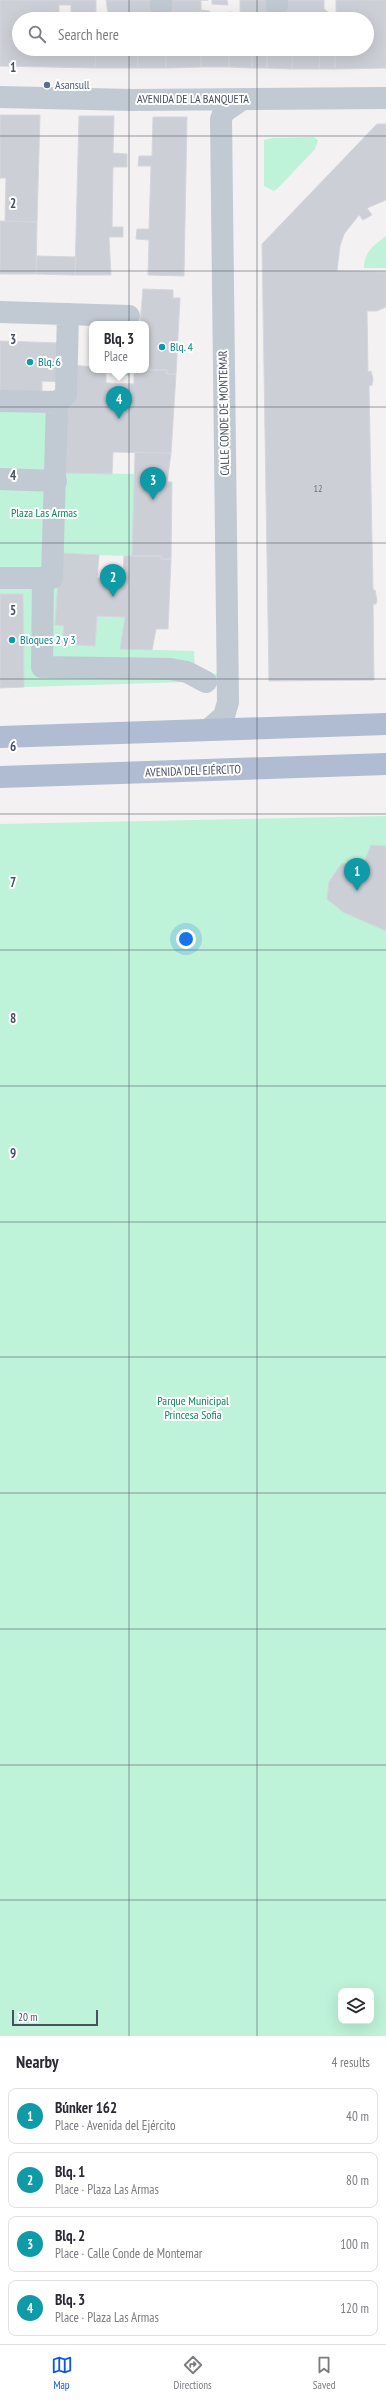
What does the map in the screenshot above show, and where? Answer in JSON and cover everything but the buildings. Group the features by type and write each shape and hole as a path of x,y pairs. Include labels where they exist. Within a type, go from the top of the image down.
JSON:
{"main road":[{"path":"0,737 386,724"},
{"name":"AVENIDA DEL EJÉRCITO","path":"0,777 386,764"}],"street":[{"name":"AVENIDA DE LA BANQUETA","path":"0,97 242,99 386,98"},
{"name":"CALLE CONDE DE MONTEMAR","path":"208,730 224,716 228,702 221,119 224,112 242,99"},
{"path":"0,312 129,316"},
{"path":"0,401 58,402 66,395 68,314"},
{"path":"0,578 52,578 58,402"},
{"path":"0,479 56,481"},
{"path":"44,578 42,667 170,669 188,672 206,682"}],"green space":[{"path":"314,137 318,140 315,149 278,188 274,191 264,186 264,140 273,138"},
{"path":"386,236 386,268 364,268 364,262 370,249"},
{"path":"111,373 130,373 129,376 111,375"},
{"name":"Plaza Las Armas","path":"0,393 42,394 63,473 135,474 132,556 60,554 55,625 64,626 62,644 95,646 97,616 125,617 120,649 194,651 195,673 218,674 220,681 24,687 23,594 0,594"},
{"name":"Parque Municipal Princesa Sofia","path":"386,816 386,2036 0,2036 0,824"}],"place":[{"name":"Asansull","path":"47,85"},
{"name":"Blq. 4","path":"162,347"},
{"name":"Blq. 6","path":"30,362"},
{"name":"Blq. 3","path":"119,419"},
{"name":"Blq. 2","path":"153,500"},
{"name":"Blq. 1","path":"113,597"},
{"name":"Bloques 2 y 3","path":"12,640"},
{"name":"Búnker 162","path":"357,891"}]}
